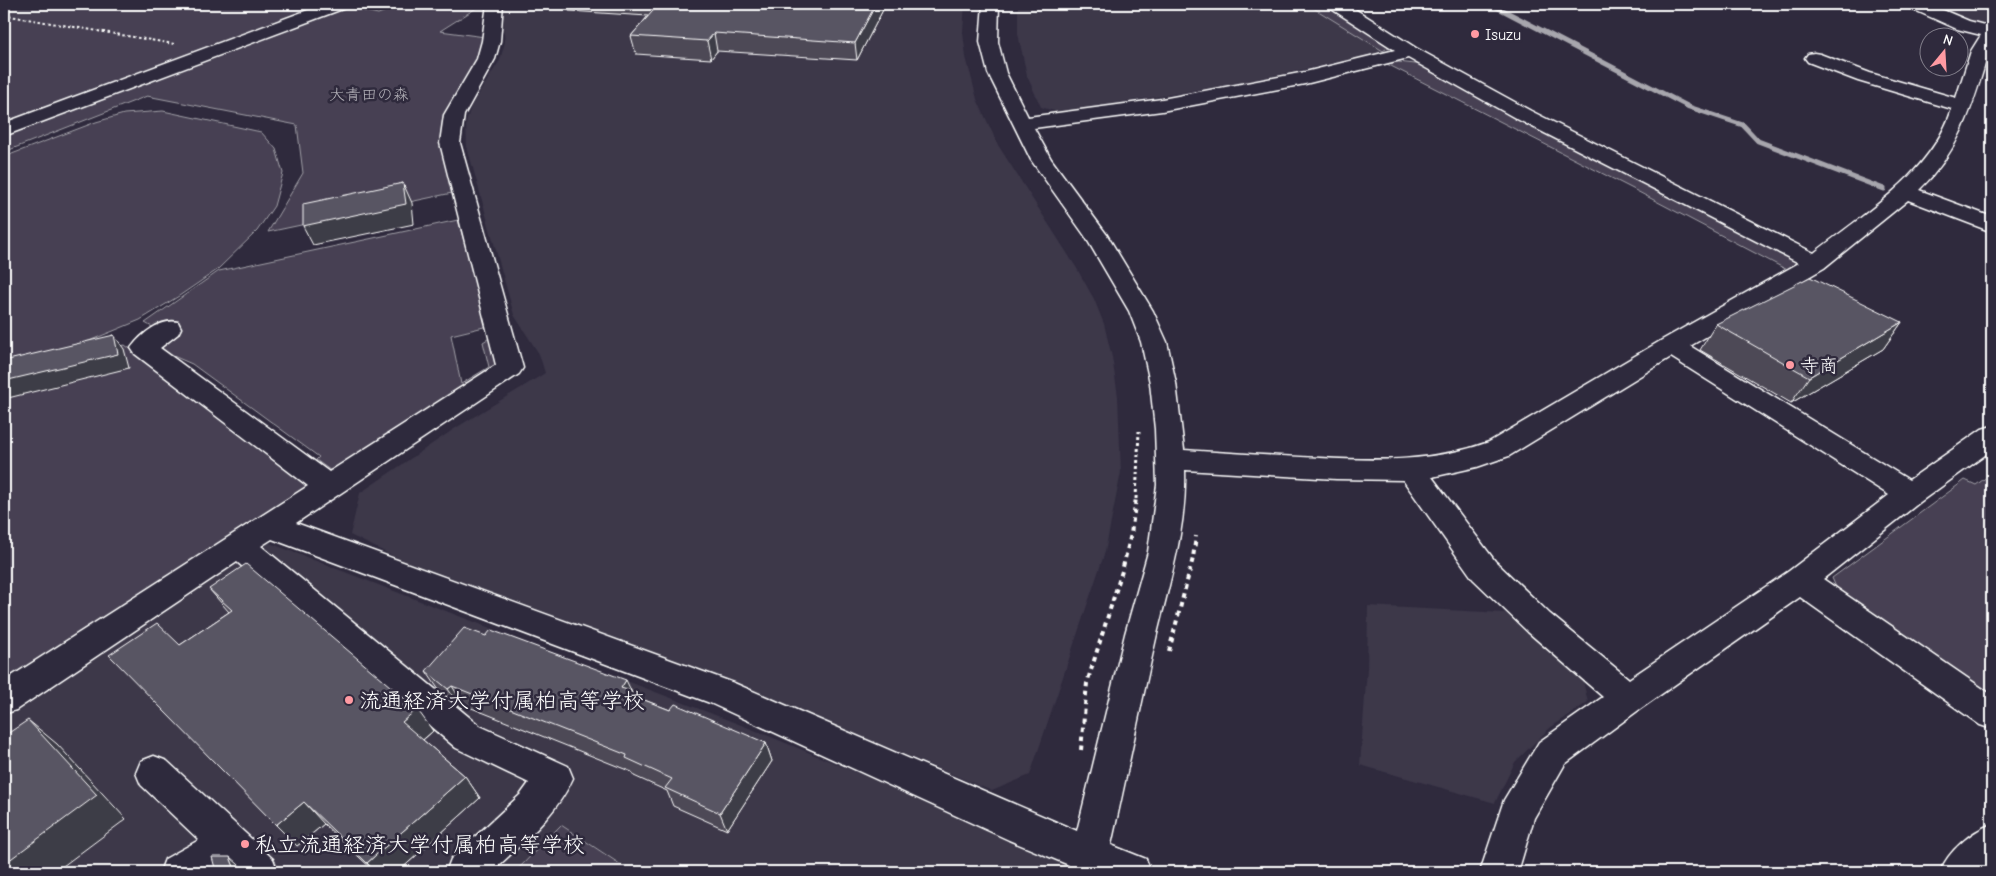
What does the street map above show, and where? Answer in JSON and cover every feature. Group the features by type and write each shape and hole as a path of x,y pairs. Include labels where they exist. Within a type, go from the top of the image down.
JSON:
{"street":[{"path":"4,130 339,4"},
{"path":"4,699 238,544 510,368 450,144 454,114 478,76 492,41 495,4"},
{"path":"991,4 989,42 997,73 1040,160 1096,235 1141,310 1154,342 1163,383 1171,459 1171,485 1163,552 1141,634 1088,864"},
{"path":"1336,4 1410,52 1524,115 1816,263"},
{"path":"1171,459 1378,471 1451,465 1478,459 1499,449 1671,346 1816,263 1905,192 1923,175 1946,144 1963,106 1980,51 1992,33 1963,25 1916,4"},
{"path":"1022,124 1162,104 1305,78 1410,52"},
{"path":"1814,58 1864,76 1963,106"},
{"path":"1905,192 1992,224"},
{"path":"169,328 144,348 328,486"},
{"path":"1671,346 1910,494"},
{"path":"1499,872 1517,812 1552,753 1628,698 1800,580 1910,494 1992,436"},
{"path":"1411,469 1484,570 1539,623 1628,698"},
{"path":"268,525 722,693 1013,823 1088,864 1132,872"},
{"path":"238,544 468,737 554,778 534,806 465,872"},
{"path":"1800,580 1992,714"},
{"path":"154,773 258,872"},
{"path":"1959,872 1992,842"},
{"path":"179,872 229,844"}],"path":[{"path":"4,15 214,51"},
{"path":"1081,750 1087,683 1122,571 1131,534 1138,486 1138,423"},
{"path":"1169,653 1193,558 1197,528"}],"shaded area":[{"path":"503,4 965,4 963,32 966,57 977,99 998,145 1076,267 1094,299 1104,324 1112,357 1118,396 1121,472 1105,552 1030,775 992,791 727,681 405,562 350,535 360,493 454,429 545,373 539,354 514,315 467,147 466,123 471,106 500,60 505,42 502,17"},
{"path":"1018,4 1331,4 1386,39 1391,47 1385,52 1378,54 1235,84 1060,113 1041,107 1027,76 1018,34"},
{"path":"1923,4 1992,4 1992,22 1985,28"},
{"name":"流通経済大学付属柏高等学校","path":"262,540 754,730 1068,859 1064,872 632,872 561,825 515,872 4,872 4,710"},
{"path":"1368,606 1505,613 1583,681 1588,702 1550,728 1515,762 1495,803 1360,765 1367,668"}],"green space":[{"name":"大青田の森","path":"4,4 335,4 378,14 405,4 470,4 478,7 440,31 485,37 476,64 447,111 442,124 442,147 452,193 268,232 303,173 297,125 147,96 4,152"},
{"path":"1307,4 1323,4 1390,46 1383,51"},
{"path":"1398,62 1424,65 1796,261 1793,273 1387,64"},
{"path":"163,111 261,132 276,149 283,173 274,206 257,231 217,270 140,320 84,343 4,367 4,157 96,122 124,114"},
{"path":"458,220 488,326 451,335 461,384 489,367 483,342 491,337 501,368 338,476 316,460 319,457 192,364 171,355 143,336 154,328 145,323 219,271"},
{"path":"125,345 312,488 4,689 4,374"},
{"path":"1987,477 1992,480 1992,702 1840,596 1832,578 1965,480 1976,485"},
{"path":"561,825 632,872 515,872"}],"building":[{"path":"659,4 876,4 855,43 714,33 707,41 631,36"},
{"path":"403,183 406,204 303,226 303,204"},
{"path":"1810,277 1902,322 1809,377 1716,324"},
{"path":"114,335 118,354 4,381 4,361"},
{"path":"246,564 417,709 402,722 465,776 367,863 304,802 276,825 109,655 157,623 180,645 232,610 209,589"},
{"path":"464,628 486,636 491,630 626,680 621,688 631,691 629,694 670,710 675,704 766,743 720,813 665,788 672,779 626,758 627,755 452,686 448,689 426,671"},
{"path":"28,720 97,795 4,864 4,736"},
{"path":"212,857 230,857 236,872 216,872"}],"waterway":[{"path":"1491,4 1689,107 1743,125 1758,141 1884,189"}],"place":[{"name":"Isuzu","path":"1475,34"},
{"name":"寺商","path":"1790,365"},
{"name":"流通経済大学付属柏高等学校","path":"349,700"},
{"name":"私立流通経済大学付属柏高等学校","path":"245,844"}]}
